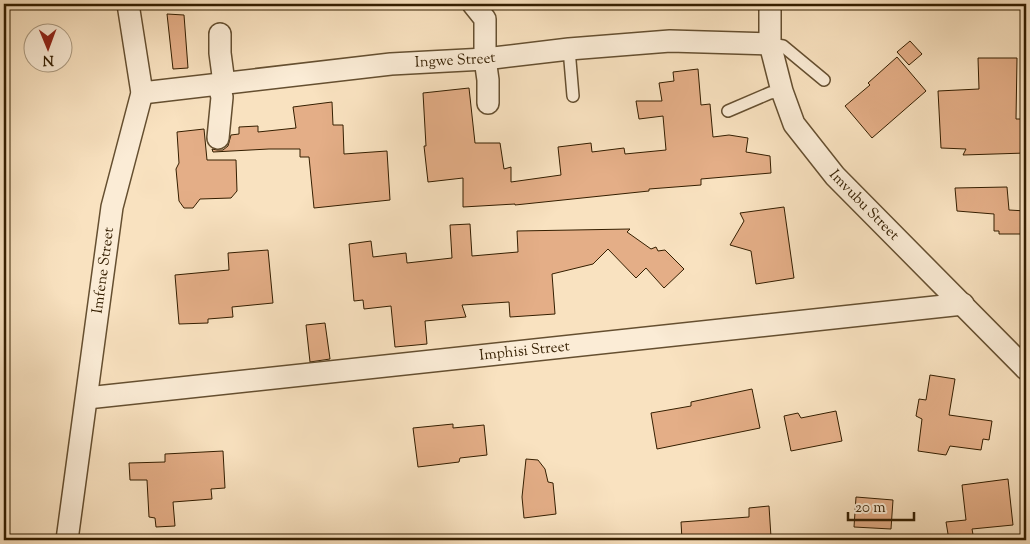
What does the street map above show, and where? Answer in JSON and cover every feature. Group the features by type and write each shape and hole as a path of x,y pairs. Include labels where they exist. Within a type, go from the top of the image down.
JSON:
{"street":[{"name":"Imfene Street","path":"67,540 112,207 142,93 128,4"},
{"path":"473,4 484,19 488,103"},
{"name":"Imvubu Street","path":"770,4 770,44 782,91 794,124 835,176 1026,370"},
{"path":"218,138 222,96 220,34"},
{"name":"Ingwe Street","path":"142,93 392,64 485,59 569,49 670,41 770,44"},
{"name":"Imphisi Street","path":"86,398 963,304"}],"lane":[{"path":"770,44 783,46 824,80"},
{"path":"569,49 573,96"},
{"path":"728,111 770,92 782,91"}],"building":[{"path":"167,14 184,15 188,68 173,69"},
{"path":"910,41 922,54 909,65 897,52"},
{"path":"897,57 926,91 872,138 845,106 870,85 868,83"},
{"path":"978,58 1017,58 1016,119 1026,119 1026,153 963,155 966,149 941,148 938,91 979,89"},
{"path":"698,69 701,105 710,104 713,137 729,135 748,138 746,152 770,156 771,173 701,179 701,185 649,189 649,191 515,205 463,207 463,178 428,182 424,146 426,146 423,93 469,88 475,143 500,143 504,169 511,167 511,182 561,175 558,147 591,143 592,152 624,148 625,154 666,150 663,116 639,119 636,101 662,101 659,83 674,81 673,72"},
{"path":"332,102 333,125 343,125 344,154 387,151 390,200 314,208 309,157 300,157 300,149 213,152 212,149 223,150 228,146 231,135 239,134 239,127 258,126 258,132 296,128 293,107"},
{"path":"204,129 207,160 236,160 237,191 231,198 200,199 193,208 184,208 179,201 176,169 179,163 177,132"},
{"path":"1007,187 1009,210 1026,211 1026,234 999,234 999,231 994,231 994,214 957,211 955,188"},
{"path":"784,207 794,278 756,284 751,251 730,245 744,221 740,213"},
{"path":"470,224 472,256 518,252 517,231 630,229 627,232 651,249 656,247 658,251 665,250 684,269 664,288 646,268 636,278 608,249 593,264 552,274 555,314 510,317 509,302 462,305 466,317 425,321 427,344 395,347 391,306 364,309 363,300 354,301 349,244 371,241 373,257 406,253 407,263 452,258 450,225"},
{"path":"268,250 273,303 232,307 233,317 208,319 208,323 179,324 175,275 229,270 228,253"},
{"path":"325,323 330,359 310,362 306,325"},
{"path":"930,375 955,379 949,415 992,421 989,440 983,439 981,450 950,446 946,455 918,451 922,419 916,416 919,399 926,400"},
{"path":"752,389 760,428 657,449 651,413 691,406 691,402"},
{"path":"836,411 842,441 791,451 784,416 798,413 801,418"},
{"path":"453,424 453,428 484,425 487,455 460,458 459,462 418,467 413,428"},
{"path":"223,451 225,488 211,489 212,499 173,502 175,526 156,527 155,518 149,517 147,480 130,480 129,463 165,462 165,454"},
{"path":"526,459 538,460 545,469 548,482 553,483 556,514 524,518 522,497"},
{"path":"1008,479 1013,525 972,529 974,540 949,540 946,522 966,520 962,485"},
{"path":"856,497 893,500 891,529 854,527"},
{"path":"769,506 771,537 738,540 682,540 681,522 749,517 749,508"}]}
